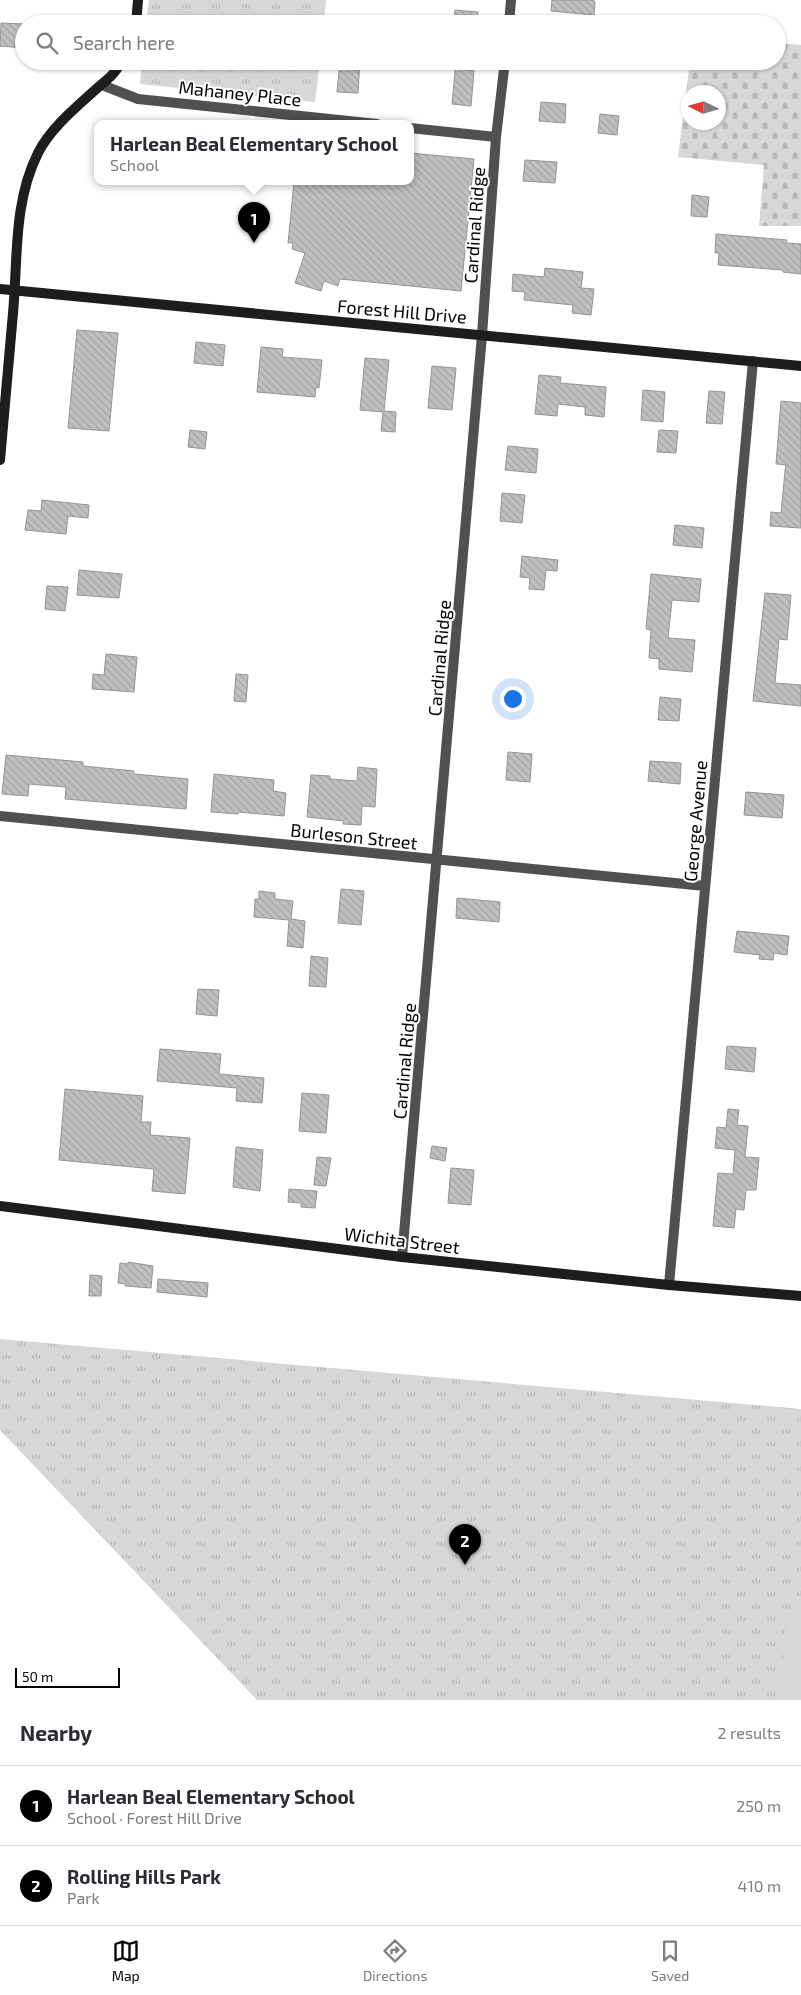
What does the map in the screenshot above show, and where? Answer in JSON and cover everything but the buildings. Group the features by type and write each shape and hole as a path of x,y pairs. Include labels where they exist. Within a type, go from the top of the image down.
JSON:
{"street":[{"path":"137,15 138,0"},
{"path":"510,15 511,0"},
{"path":"0,460 19,211 30,173 39,152 49,136 102,85 114,76 117,70"},
{"name":"Cardinal Ridge","path":"402,1257 438,861 482,335 496,137 504,70"},
{"name":"Mahaney Place","path":"102,85 138,99 339,120"},
{"path":"414,128 496,137"},
{"name":"Forest Hill Drive","path":"0,289 801,366"},
{"name":"George Avenue","path":"669,1285 753,361"},
{"name":"Burleson Street","path":"0,816 438,861 705,886"},
{"name":"Wichita Street","path":"0,1206 402,1257 669,1285 801,1296"}],"green space":[{"path":"149,0 326,0 325,15 147,15"},
{"path":"786,44 801,45 801,226 759,226 764,165 678,157 681,130 726,130 726,85 687,85 689,70 786,70"},
{"path":"141,70 319,70 315,102 140,84"},
{"path":"0,1339 801,1409 801,1700 257,1700 0,1430"},
{"path":"788,1611 801,1612 801,1700 779,1700"}],"place":[{"name":"Harlean Beal Elementary School","path":"254,243"},
{"name":"Rolling Hills Park","path":"465,1565"}]}
